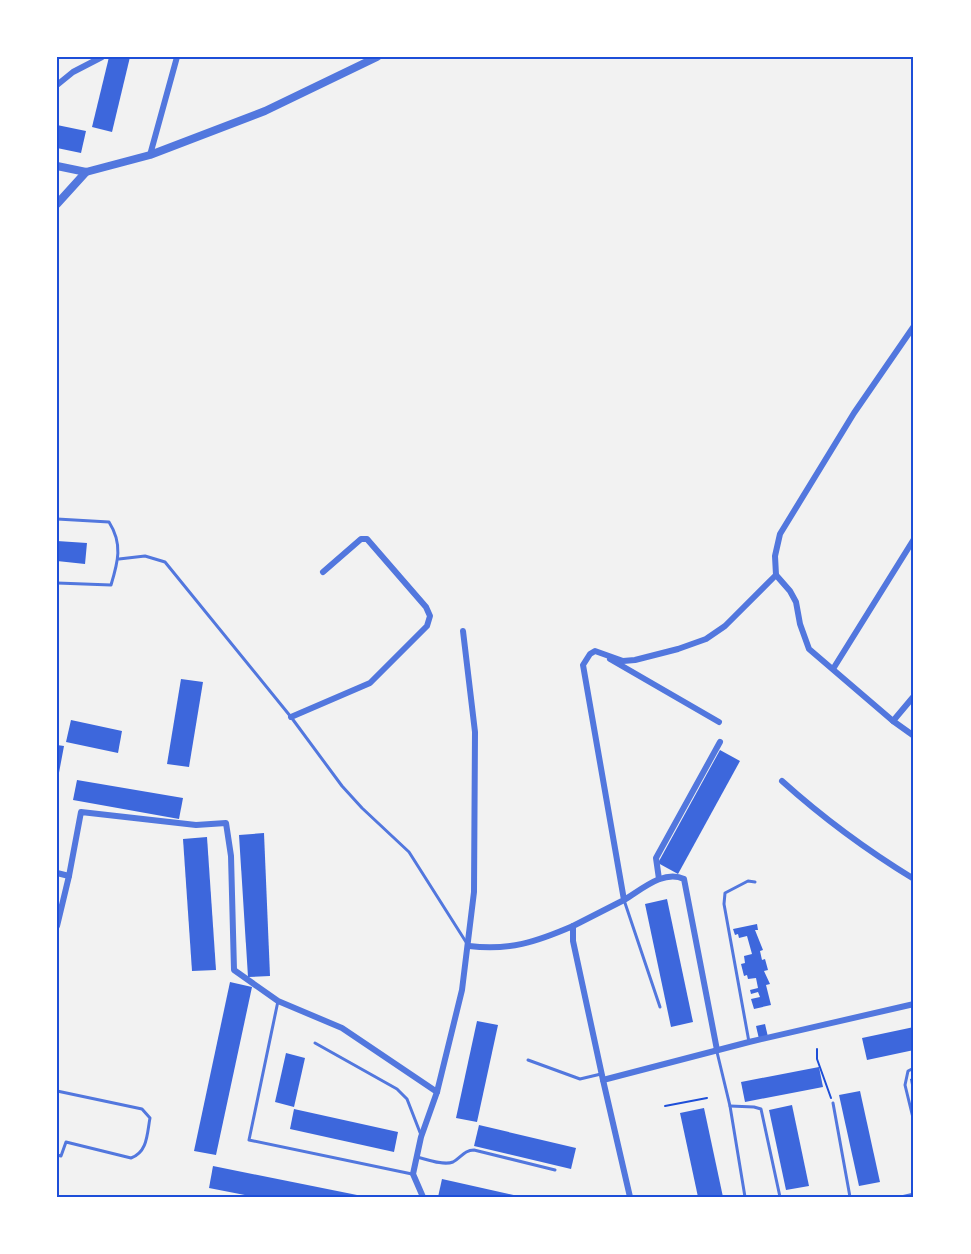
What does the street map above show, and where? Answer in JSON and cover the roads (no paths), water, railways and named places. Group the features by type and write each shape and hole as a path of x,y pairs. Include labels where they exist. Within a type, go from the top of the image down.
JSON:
{"street":[{"path":"57,85 73,72 102,57"},
{"path":"150,155 177,57"},
{"path":"57,166 86,172 150,155 265,111 376,57"},
{"path":"57,204 86,172"},
{"path":"914,326 854,413 780,534 775,556 776,575 796,602 802,632 809,649 893,721 914,736"},
{"path":"291,717 370,683 427,626 430,616 426,607 367,539 361,539 323,572"},
{"path":"833,669 914,539"},
{"path":"595,651 623,661 635,660 706,639 724,626 776,575"},
{"path":"423,1197 413,1174 462,990 469,946 475,856 475,732 463,631"},
{"path":"595,651 719,722"},
{"path":"595,651 590,654 583,665 624,900"},
{"path":"893,721 914,696"},
{"path":"659,879 656,858 720,742"},
{"path":"782,782 868,849 914,879"},
{"path":"57,926 81,813 196,825 226,823 231,856 234,970 278,1001 342,1028 436,1092"},
{"path":"57,873 69,876"},
{"path":"469,946 487,948 520,946 537,941 573,926 659,879 674,876 684,879 717,1050"},
{"path":"573,926 573,941 630,1197"},
{"path":"602,1077 914,1004"}],"lane":[{"path":"57,519 109,522 115,533 119,559 111,585 57,584"},
{"path":"119,559 145,556 165,562 291,717 342,786 409,852 469,946"},
{"path":"748,1042 724,904 725,893 748,881 755,882"},
{"path":"624,900 660,1007"},
{"path":"278,1001 249,1140 413,1174"},
{"path":"315,1043 397,1089 407,1100 421,1137"},
{"path":"717,1050 730,1106 745,1197"},
{"path":"528,1060 580,1079 602,1077"},
{"path":"914,1068 908,1071 905,1085 914,1122"},
{"path":"57,1091 142,1109 150,1118 144,1148 140,1155 131,1158 66,1142 61,1156 57,1155"},
{"path":"833,1103 850,1197"},
{"path":"730,1106 761,1109 780,1197"},
{"path":"417,1157 445,1163 453,1162 470,1150 474,1150 555,1170"},
{"path":"901,1197 914,1194"}]}
